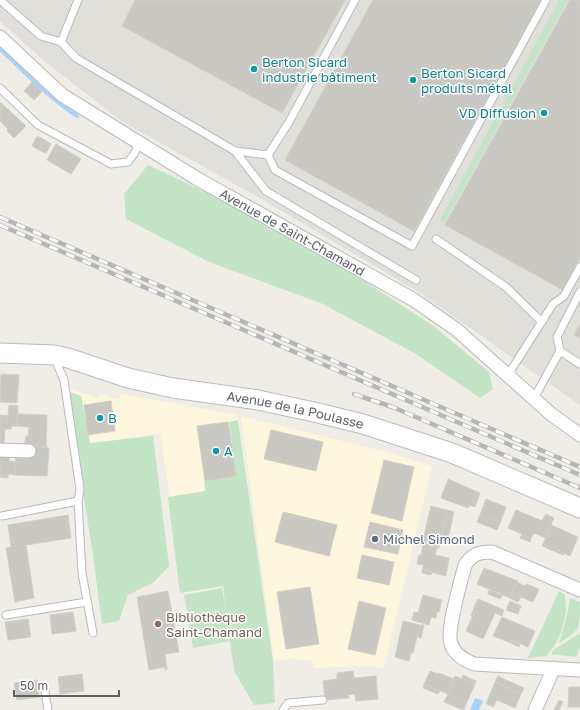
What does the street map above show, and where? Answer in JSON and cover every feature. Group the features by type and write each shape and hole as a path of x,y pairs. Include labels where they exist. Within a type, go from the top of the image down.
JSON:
{"street":[{"name":"Avenue de Saint-Chamand","path":"0,37 62,95 196,178 414,300 457,330 551,414 580,435"},
{"name":"Avenue de la Poulasse","path":"0,353 54,355 68,358 128,378 173,388 258,400 363,424 452,453 580,508"},
{"path":"0,450 29,451"},
{"path":"580,590 492,552 481,552 471,557 465,565 450,630 450,643 455,652 464,660 474,664 580,670"},
{"path":"535,710 554,668"}],"lane":[{"path":"0,0 41,36 61,42 76,58 235,151 266,191 416,280"},
{"path":"61,42 78,0"},
{"path":"268,155 289,122 355,0"},
{"path":"268,155 275,170 412,246 546,0"},
{"path":"0,88 38,126 111,164 128,162 139,143"},
{"path":"235,151 268,155"},
{"path":"436,240 506,288 542,322"},
{"path":"508,375 553,304 564,296 580,267"},
{"path":"534,398 560,351 557,337 580,292"},
{"path":"560,351 580,364"},
{"path":"54,355 64,380 80,489 78,501 82,573 92,633"},
{"path":"2,516 78,501"},
{"path":"6,614 87,602"},
{"path":"45,692 48,710"},
{"path":"284,710 288,703 323,700"}],"shaded area":[{"path":"0,0 580,0 580,405 417,291 263,200 121,121 43,60 0,21"},
{"path":"66,380 72,390 98,398 100,394 119,400 121,394 238,415 248,484 170,497 160,433 76,446"},
{"path":"241,416 386,452 432,466 384,668 368,666 314,668 312,661 292,659 274,661"}],"green space":[{"path":"559,0 568,0 445,222 440,220"},
{"path":"148,165 225,201 358,277 432,325 489,372 493,389 480,398 416,354 323,304 209,262 126,219 124,194"},
{"path":"67,391 81,396 90,443 153,436 169,566 154,582 128,595 119,621 102,624 93,555"},
{"path":"238,420 273,662 275,703 254,705 234,671 230,641 193,648 184,595 222,588 226,612 223,586 180,593 168,497 205,491 204,481 236,476 229,422"},
{"path":"559,591 565,595 566,612 561,633 547,656 528,658"},
{"path":"570,598 580,602 579,624 575,632 559,644 568,611"},
{"path":"580,633 580,648 576,657 551,654 555,649"}],"water":[{"path":"475,698 483,701 479,710 470,710"}],"building":[{"name":"Berton Sicard industrie bâtiment","path":"135,0 345,0 282,113 122,26"},
{"name":"Berton Sicard produits métal","path":"373,0 541,0 414,231 285,160"},
{"name":"VD Diffusion","path":"570,0 580,0 580,258 563,290 445,225"},
{"path":"32,82 42,92 34,100 24,91"},
{"path":"0,102 26,126 14,138 0,121"},
{"path":"37,136 45,140 39,150 32,146"},
{"path":"45,140 51,144 46,153 39,150"},
{"path":"56,144 81,159 71,174 47,160"},
{"path":"580,324 580,338 574,335"},
{"path":"1,374 19,375 17,403 0,402"},
{"name":"B","path":"111,401 115,431 88,435 84,405"},
{"path":"9,405 18,406 17,426 12,426 11,429 5,429 4,443 0,443 0,415 8,416"},
{"path":"18,414 47,415 46,447 24,446 26,436 28,436 29,427 17,426"},
{"name":"A","path":"228,422 236,476 205,481 197,426"},
{"path":"271,430 323,442 316,471 264,459"},
{"path":"35,446 49,448 47,476 15,475 16,454 35,457"},
{"path":"0,455 9,456 9,461 16,462 15,475 8,474 8,478 0,477"},
{"path":"384,460 414,467 402,521 371,513"},
{"path":"448,479 480,493 475,507 469,505 468,508 441,498"},
{"path":"486,499 506,507 500,523 480,515"},
{"path":"431,506 447,510 439,548 422,544"},
{"path":"447,510 454,512 448,539 441,538"},
{"path":"516,510 542,521 546,514 554,518 546,538 534,533 531,538 508,528"},
{"path":"283,512 337,525 329,556 275,542"},
{"path":"68,515 71,538 26,545 34,598 15,602 6,548 11,547 8,525"},
{"path":"480,515 500,523 497,530 477,522"},
{"path":"370,522 403,530 398,554 364,547"},
{"path":"551,525 578,537 570,556 543,544"},
{"path":"522,534 531,538 530,542 520,538"},
{"path":"423,544 437,548 435,555 449,558 446,576 422,570 424,565 417,564 419,555 421,556"},
{"path":"543,544 564,553 563,555 542,546"},
{"path":"362,555 394,562 389,585 357,578"},
{"path":"484,568 518,581 510,598 477,584"},
{"path":"422,570 432,572 431,575 422,573"},
{"path":"517,582 525,586 526,584 539,589 533,602 521,597 518,602 510,598"},
{"path":"310,587 319,644 286,649 277,592"},
{"path":"489,590 502,595 500,599 488,594"},
{"path":"168,591 179,652 165,654 167,669 165,670 165,667 149,670 137,597"},
{"path":"423,595 442,600 436,618 431,617 429,625 412,620 414,612 418,613"},
{"path":"478,599 504,610 502,616 495,613 483,639 466,631 477,606 475,605"},
{"path":"359,601 386,608 375,655 348,649"},
{"path":"510,601 521,606 518,614 506,610"},
{"path":"475,605 477,606 473,617 471,616"},
{"path":"73,612 76,631 52,634 50,615"},
{"path":"502,617 535,631 528,647 512,640 511,643 493,636"},
{"path":"28,619 31,637 8,640 5,622"},
{"path":"403,621 420,625 413,653 411,652 409,661 395,657"},
{"path":"420,625 424,625 421,638 417,636"},
{"path":"512,640 520,643 519,647 511,643"},
{"path":"353,671 354,678 376,676 378,699 356,701 355,694 348,695 349,698 325,700 323,681 337,679 337,673"},
{"path":"430,671 454,679 448,694 424,684"},
{"path":"82,674 84,691 60,694 58,677"},
{"path":"463,675 476,681 475,684 462,679"},
{"path":"455,676 475,684 467,702 448,694"},
{"path":"498,676 506,680 503,686 495,682"},
{"path":"37,680 39,697 17,700 14,683"},
{"path":"506,680 524,688 521,694 503,686"},
{"path":"495,682 521,694 515,708 497,700 493,707 486,704"},
{"path":"424,684 440,691 438,694 423,688"},
{"path":"569,687 580,687 580,707 568,707"},
{"path":"448,694 467,702 464,710 444,702"},
{"path":"559,700 563,702 559,710 554,710"}],"waterway":[{"path":"0,49 46,93 77,116"}],"railway":[{"path":"0,217 580,467"},
{"path":"0,225 580,475"},
{"path":"354,394 395,408 580,488"}],"place":[{"name":"Berton Sicard industrie bâtiment","path":"254,69"},
{"name":"Berton Sicard produits métal","path":"413,80"},
{"name":"VD Diffusion","path":"544,113"},
{"name":"B","path":"100,418"},
{"name":"A","path":"216,451"},
{"name":"Michel Simond","path":"375,539"},
{"name":"Bibliothèque Saint-Chamand","path":"158,624"}]}
